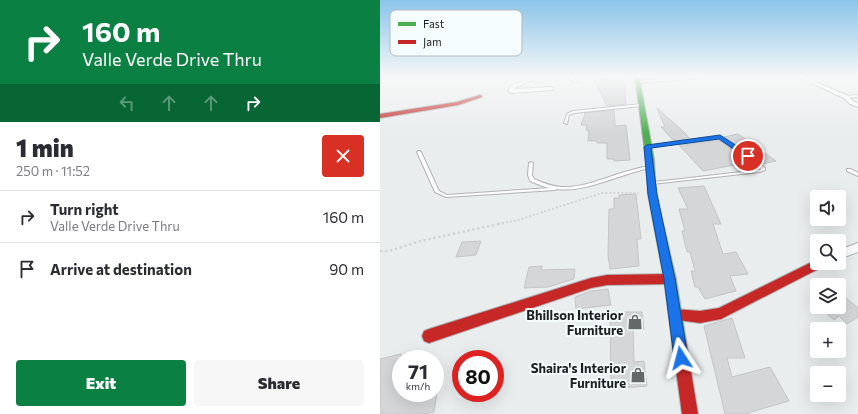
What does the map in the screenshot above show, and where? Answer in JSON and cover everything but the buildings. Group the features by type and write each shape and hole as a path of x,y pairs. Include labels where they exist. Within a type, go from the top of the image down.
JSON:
{"main road":[{"path":"640,95 650,166 652,194 670,279 690,414"},
{"path":"380,116 458,103 480,96"},
{"path":"675,315 700,316 721,313 810,268"},
{"path":"429,336 592,283 607,280 670,279"}],"street":[{"path":"842,95 852,103 858,105"},
{"path":"846,251 858,247"}],"lane":[{"path":"846,97 858,96"},
{"path":"566,123 568,115 573,112 641,105"},
{"path":"647,147 720,137 764,168 760,170 652,184"},
{"path":"419,152 437,192 446,196 571,188 595,183 629,170 650,166"},
{"path":"531,163 530,175 532,180 555,189"},
{"path":"849,170 858,175"}],"path":[{"path":"380,251 518,220 602,193 615,192 652,194"}],"traffic: fast":[{"path":"640,95 650,160 652,194 670,279 679,341"}],"traffic: jam":[{"path":"380,116 458,103 480,96"},
{"path":"675,315 700,317 721,313 810,268"},
{"path":"429,336 591,283 607,280 670,279"},
{"path":"679,341 690,414"}],"place":[{"name":"Bhillson Interior Furniture","path":"635,322"},
{"name":"Shaira's Interior Furniture","path":"638,375"}],"route":[{"path":"681,358 670,279 652,194 647,147 720,137 748,156"}]}
